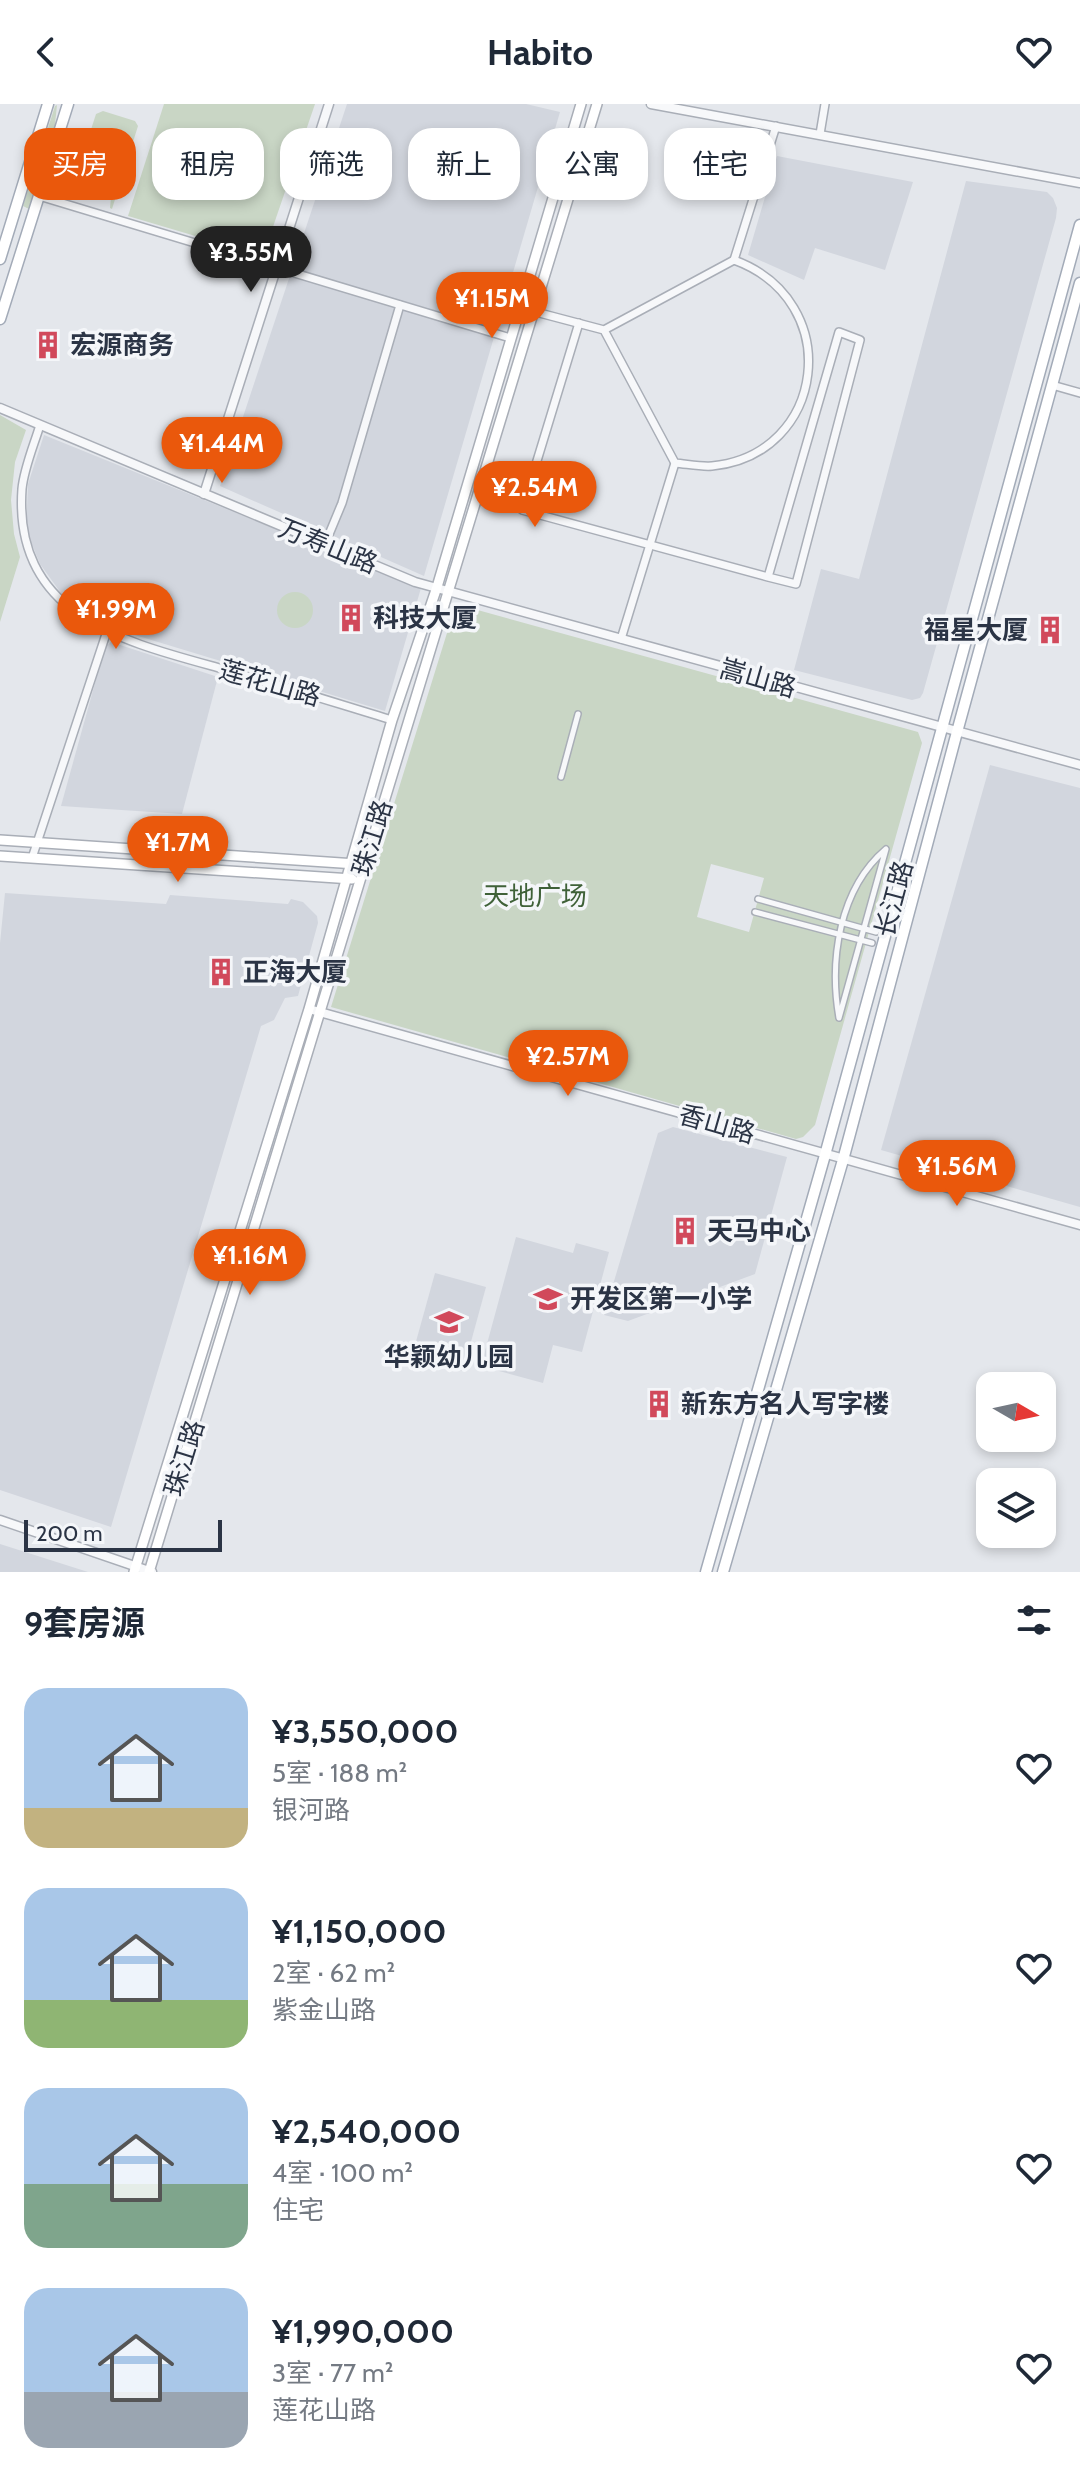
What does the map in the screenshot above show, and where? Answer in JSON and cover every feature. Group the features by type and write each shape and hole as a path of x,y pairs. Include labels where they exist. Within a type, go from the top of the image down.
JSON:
{"main road":[{"path":"0,259 48,104"},
{"path":"60,128 68,104"},
{"path":"135,1570 309,1009 392,720 437,587 581,104"},
{"name":"珠江路","path":"150,1572 597,104"},
{"path":"0,319 38,200"},
{"name":"长江路","path":"706,1572 825,1155 1080,225"},
{"name":"长江路","path":"723,1572 843,1160 1080,283"},
{"path":"0,840 364,865"},
{"path":"0,856 359,880"}],"street":[{"path":"204,494 329,104"},
{"path":"651,104 1080,183"},
{"path":"820,134 825,104"},
{"path":"532,311 604,330 734,260 776,126"},
{"path":"52,200 510,338"},
{"path":"675,463 711,467 746,458 777,438 798,409 809,375 807,340 794,305 770,278 754,267 734,260"},
{"path":"325,544 342,503 400,305"},
{"path":"579,323 522,510 649,546 768,577 796,584 860,340 839,332 768,577"},
{"path":"604,330 675,463 621,639"},
{"path":"1052,385 1080,393"},
{"name":"万寿山路","path":"0,408 415,582 437,587"},
{"name":"莲花山路","path":"40,425 22,487 22,515 27,548 42,578 64,605 107,631 173,655 392,720"},
{"name":"嵩山路","path":"437,587 1080,765"},
{"path":"32,858 107,631"},
{"path":"561,777 578,714"},
{"path":"886,849 839,1018 836,998 839,934 857,887 886,849"},
{"path":"758,899 876,932"},
{"path":"755,912 872,943"},
{"name":"香山路","path":"309,1009 1080,1225"},
{"path":"0,1520 135,1570 150,1572"}],"shaded area":[{"path":"347,104 526,104 560,112 555,128 536,128 536,194 424,576 220,486 315,200 392,200 392,128 339,128"},
{"path":"777,156 913,182 885,270 815,248 804,280 748,255 764,200 776,200"},
{"path":"966,181 1047,192 1057,208 1056,218 923,693 920,698 912,700 794,670 821,569 859,579"},
{"path":"44,435 421,588 385,711 102,625 66,600 40,564 26,530 28,484"},
{"path":"111,642 218,677 182,814 61,806 105,647"},
{"path":"990,765 1080,788 1080,1207 881,1150"},
{"path":"5,893 166,904 170,895 288,904 291,899 303,902 317,916 318,923 298,996 285,998 274,1020 261,1026 111,1527 0,1490 0,943"},
{"path":"673,1127 787,1157 755,1274 628,1321 604,1315 658,1133"},
{"name":"开发区第一小学","path":"516,1237 573,1253 576,1243 609,1252 582,1352 553,1345 543,1383 481,1366"},
{"name":"华颖幼儿园","path":"435,1273 486,1287 463,1371 412,1356"},
{"path":"0,1544 88,1572 0,1572"}],"green space":[{"path":"164,104 315,104 307,128 280,128 282,200 263,256 128,216 133,200 136,200 152,141 152,200 264,200 264,128 156,128"},
{"path":"55,106 55,128 48,128"},
{"path":"103,111 135,121 138,126 136,132 136,128 91,128 96,114"},
{"path":"25,200 32,200 29,209 23,206"},
{"path":"0,415 26,430 15,462 11,500 20,557 0,622"},
{"path":"295,592 307,598 313,610 307,622 295,628 283,622 277,610 283,598"},
{"name":"天地广场","path":"456,604 918,732 922,743 815,1125 803,1137 796,1139 331,1007","holes":["711,864 764,878 749,932 697,917"]}],"place":[{"name":"宏源商务","path":"48,345"},
{"name":"科技大厦","path":"351,618"},
{"name":"福星大厦","path":"1050,630"},
{"name":"正海大厦","path":"221,972"},
{"name":"天马中心","path":"685,1231"},
{"name":"开发区第一小学","path":"548,1299"},
{"name":"华颖幼儿园","path":"449,1322"},
{"name":"新东方名人写字楼","path":"659,1404"}]}
